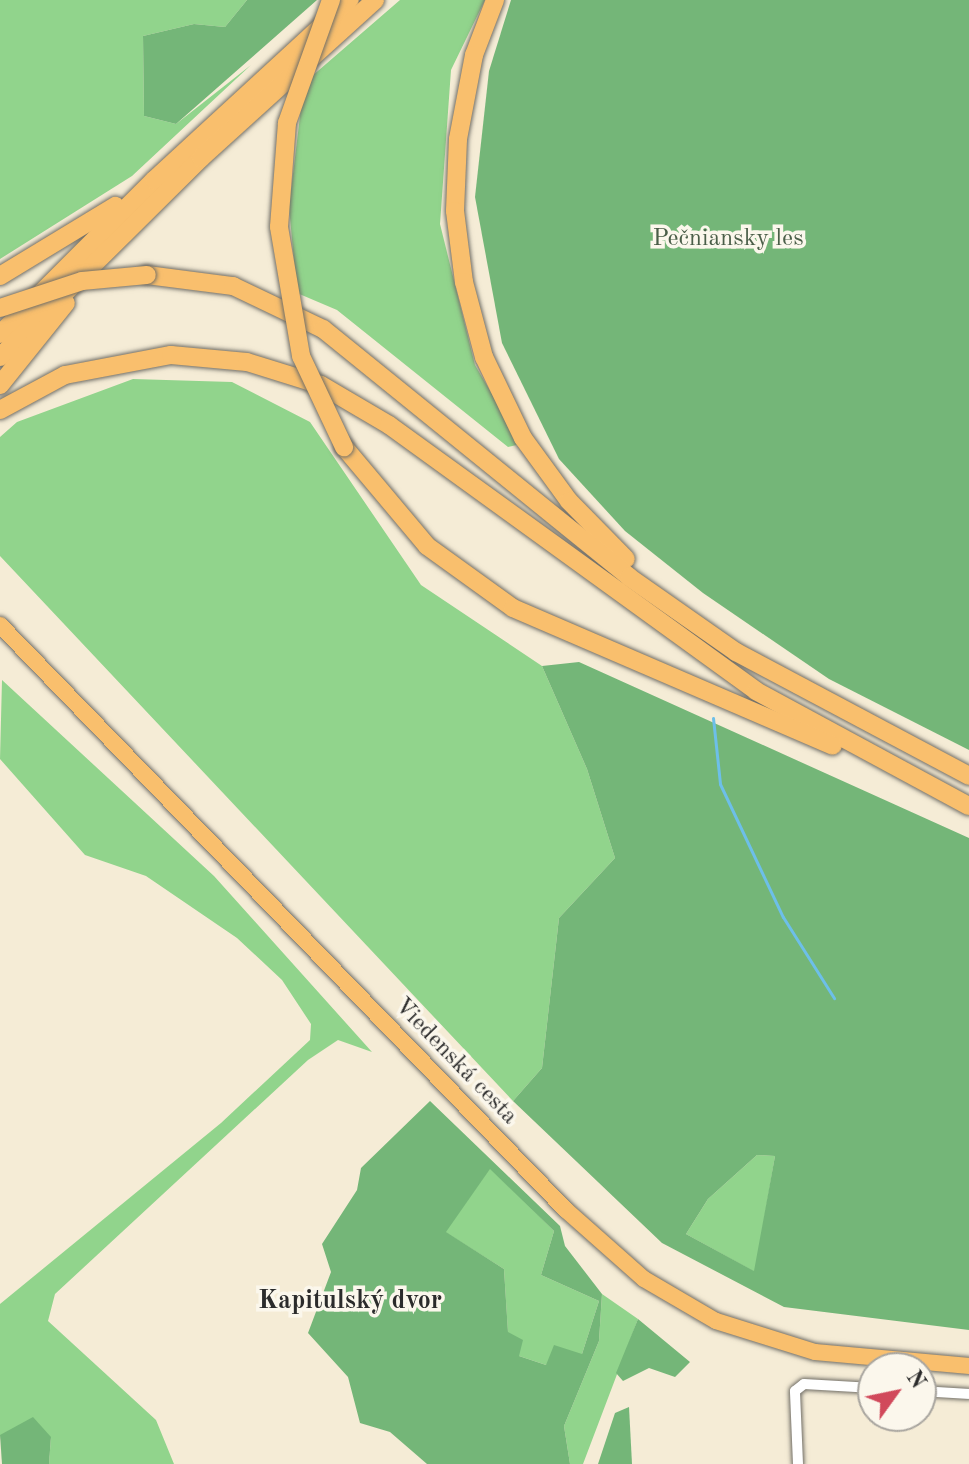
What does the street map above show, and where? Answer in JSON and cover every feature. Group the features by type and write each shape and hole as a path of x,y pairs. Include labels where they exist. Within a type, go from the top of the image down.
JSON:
{"highway":[{"path":"331,0 287,123 279,227 298,345 344,447 427,546 513,608 877,762 969,806"},
{"path":"0,334 154,180 350,0"},
{"path":"0,357 93,261 375,0"},
{"path":"495,0 474,55 456,164 456,236 479,341 506,407 548,475 661,596"},
{"path":"0,276 154,180"},
{"path":"0,385 93,261"},
{"path":"0,308 82,281 147,275 233,286 323,329 661,596 779,679 969,776"},
{"path":"0,410 90,367 171,355 247,362 321,385 389,425 728,672 877,762"}],"main road":[{"name":"Viedenská cesta","path":"0,625 566,1210 644,1279 716,1321 815,1352 969,1366"}],"street":[{"path":"798,1464 795,1391 804,1384 857,1387"},
{"path":"937,1392 969,1394"}],"green space":[{"path":"0,0 247,0 225,27 194,24 143,36 144,116 176,124 251,65 132,176 0,259"},
{"path":"247,0 317,0 176,124 144,116 143,36 194,24 225,27"},
{"path":"400,0 485,0 451,70 440,224 475,365 521,444 508,447 337,310 297,293 289,207 304,83"},
{"name":"Pečniansky les","path":"511,0 969,0 969,750 829,679 703,593 625,531 559,459 502,343 475,197 489,71"},
{"path":"133,379 232,382 310,422 421,585 542,666 587,769 615,858 559,918 542,1068 513,1101 0,556 0,437 17,422"},
{"path":"579,662 969,838 969,1330 784,1307 662,1243 513,1101 542,1068 559,918 615,858 587,769 542,666","holes":["757,1155 775,1156 754,1271 686,1234 708,1199"]},
{"path":"2,680 214,876 372,1052 338,1040 308,1060 55,1294 48,1321 156,1420 174,1464 49,1464 51,1437 0,1435 0,1304 221,1123 310,1040 311,1024 282,980 237,938 146,876 85,855 0,759"},
{"path":"430,1101 560,1226 565,1246 602,1294 599,1341 564,1426 570,1464 427,1464 390,1432 360,1423 348,1377 308,1333 331,1272 322,1244 357,1190 361,1168","holes":["490,1169 554,1231 541,1275 599,1301 582,1354 554,1345 546,1365 519,1356 523,1340 508,1332 504,1269 446,1232"]},
{"path":"757,1155 775,1156 755,1272 686,1234 708,1199"},
{"path":"490,1168 554,1231 541,1275 599,1301 582,1354 546,1365 519,1356 508,1333 504,1269 445,1232"},
{"path":"602,1294 638,1319 583,1464 570,1464 564,1426 599,1341"},
{"path":"638,1319 690,1362 675,1377 649,1368 623,1381 616,1373"},
{"path":"629,1407 632,1464 598,1464 615,1413"},
{"path":"33,1417 51,1437 49,1464 2,1464 0,1435"}],"waterway":[{"path":"713,718 720,784 783,917 834,998"}],"district":[{"name":"Kapitulský dvor","path":"350,1302"}]}
